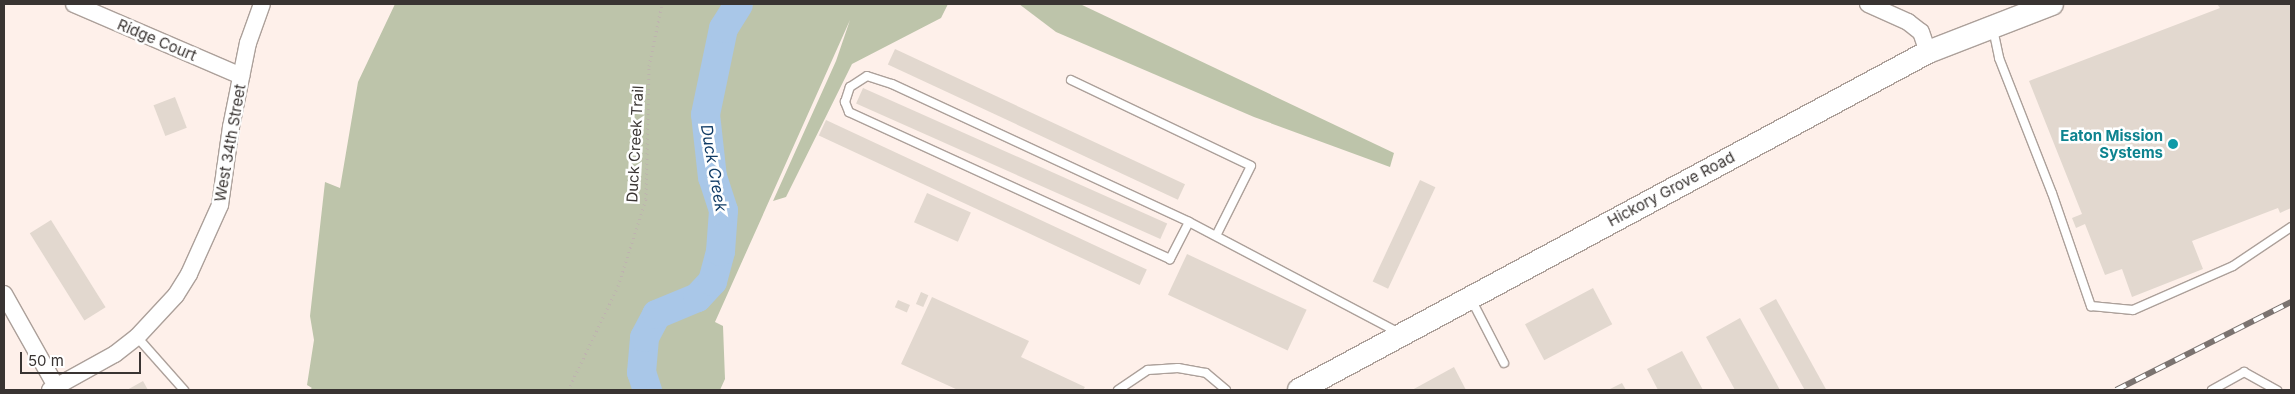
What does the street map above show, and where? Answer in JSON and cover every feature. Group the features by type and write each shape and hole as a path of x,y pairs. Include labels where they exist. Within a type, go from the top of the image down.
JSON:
{"main road":[{"name":"Hickory Grove Road","path":"1299,390 1928,52 2052,4"}],"street":[{"name":"Ridge Court","path":"74,4 241,76"},
{"name":"West 34th Street","path":"55,389 137,337 176,295 220,205 241,76 248,43 262,4"},
{"path":"1868,4 1921,32 1928,52"},
{"path":"4,294 55,389"}],"lane":[{"path":"1993,27 1999,58 2052,193 2091,306 2133,310 2233,266 2291,227"},
{"path":"1188,222 1170,259 849,112 845,102 850,87 868,76 892,84 1188,222 1402,334"},
{"path":"1071,80 1251,166 1216,236"},
{"path":"1470,298 1504,362"},
{"path":"137,337 184,390"},
{"path":"1118,390 1148,370 1178,368 1206,373 1226,390"},
{"path":"2212,390 2244,372 2277,390"}],"path":[{"name":"Duck Creek Trail","path":"568,390 618,286 646,199 649,66 662,4"}],"green space":[{"path":"395,4 948,4 941,18 852,64 786,197 773,201 836,61 850,20 715,322 723,326 725,379 720,390 309,390 312,388 307,385 314,340 310,316 325,182 340,188 358,82"},
{"path":"1019,4 1080,4 1394,153 1390,167 1254,117 1056,32"}],"building":[{"name":"Eaton Mission Systems","path":"2217,4 2291,4 2291,208 2280,213 2278,208 2192,241 2203,269 2132,297 2122,269 2105,275 2085,224 2076,228 2072,218 2082,214 2029,81 2220,8"},
{"path":"895,49 1185,184 1178,200 888,64"},
{"path":"863,88 1167,223 1160,239 856,104"},
{"path":"175,97 187,128 165,136 154,105"},
{"path":"826,120 1147,270 1140,285 819,135"},
{"path":"1420,180 1435,187 1388,289 1373,282"},
{"path":"927,193 971,213 958,242 914,222"},
{"path":"51,220 106,307 84,321 30,233"},
{"path":"1187,254 1307,310 1288,351 1168,295"},
{"path":"1593,288 1612,324 1544,360 1525,324"},
{"path":"921,292 928,295 923,307 916,304"},
{"path":"932,297 1029,341 1021,357 1085,387 1083,390 958,390 901,364"},
{"path":"1776,299 1826,390 1805,390 1759,308"},
{"path":"898,300 910,305 907,312 895,307"},
{"path":"1740,318 1780,390 1735,390 1706,337"},
{"path":"1682,351 1703,390 1658,390 1647,369"},
{"path":"1454,367 1466,390 1412,390"},
{"path":"143,381 148,390 127,390"},
{"path":"1622,383 1626,390 1608,390"}],"waterway":[{"name":"Duck Creek","path":"647,390 641,372 644,337 656,314 697,297 712,281 720,251 723,210 712,177 705,114 723,28 738,4"}],"railway":[{"path":"2116,390 2291,302"}],"place":[{"name":"Eaton Mission Systems","path":"2173,144"}]}
